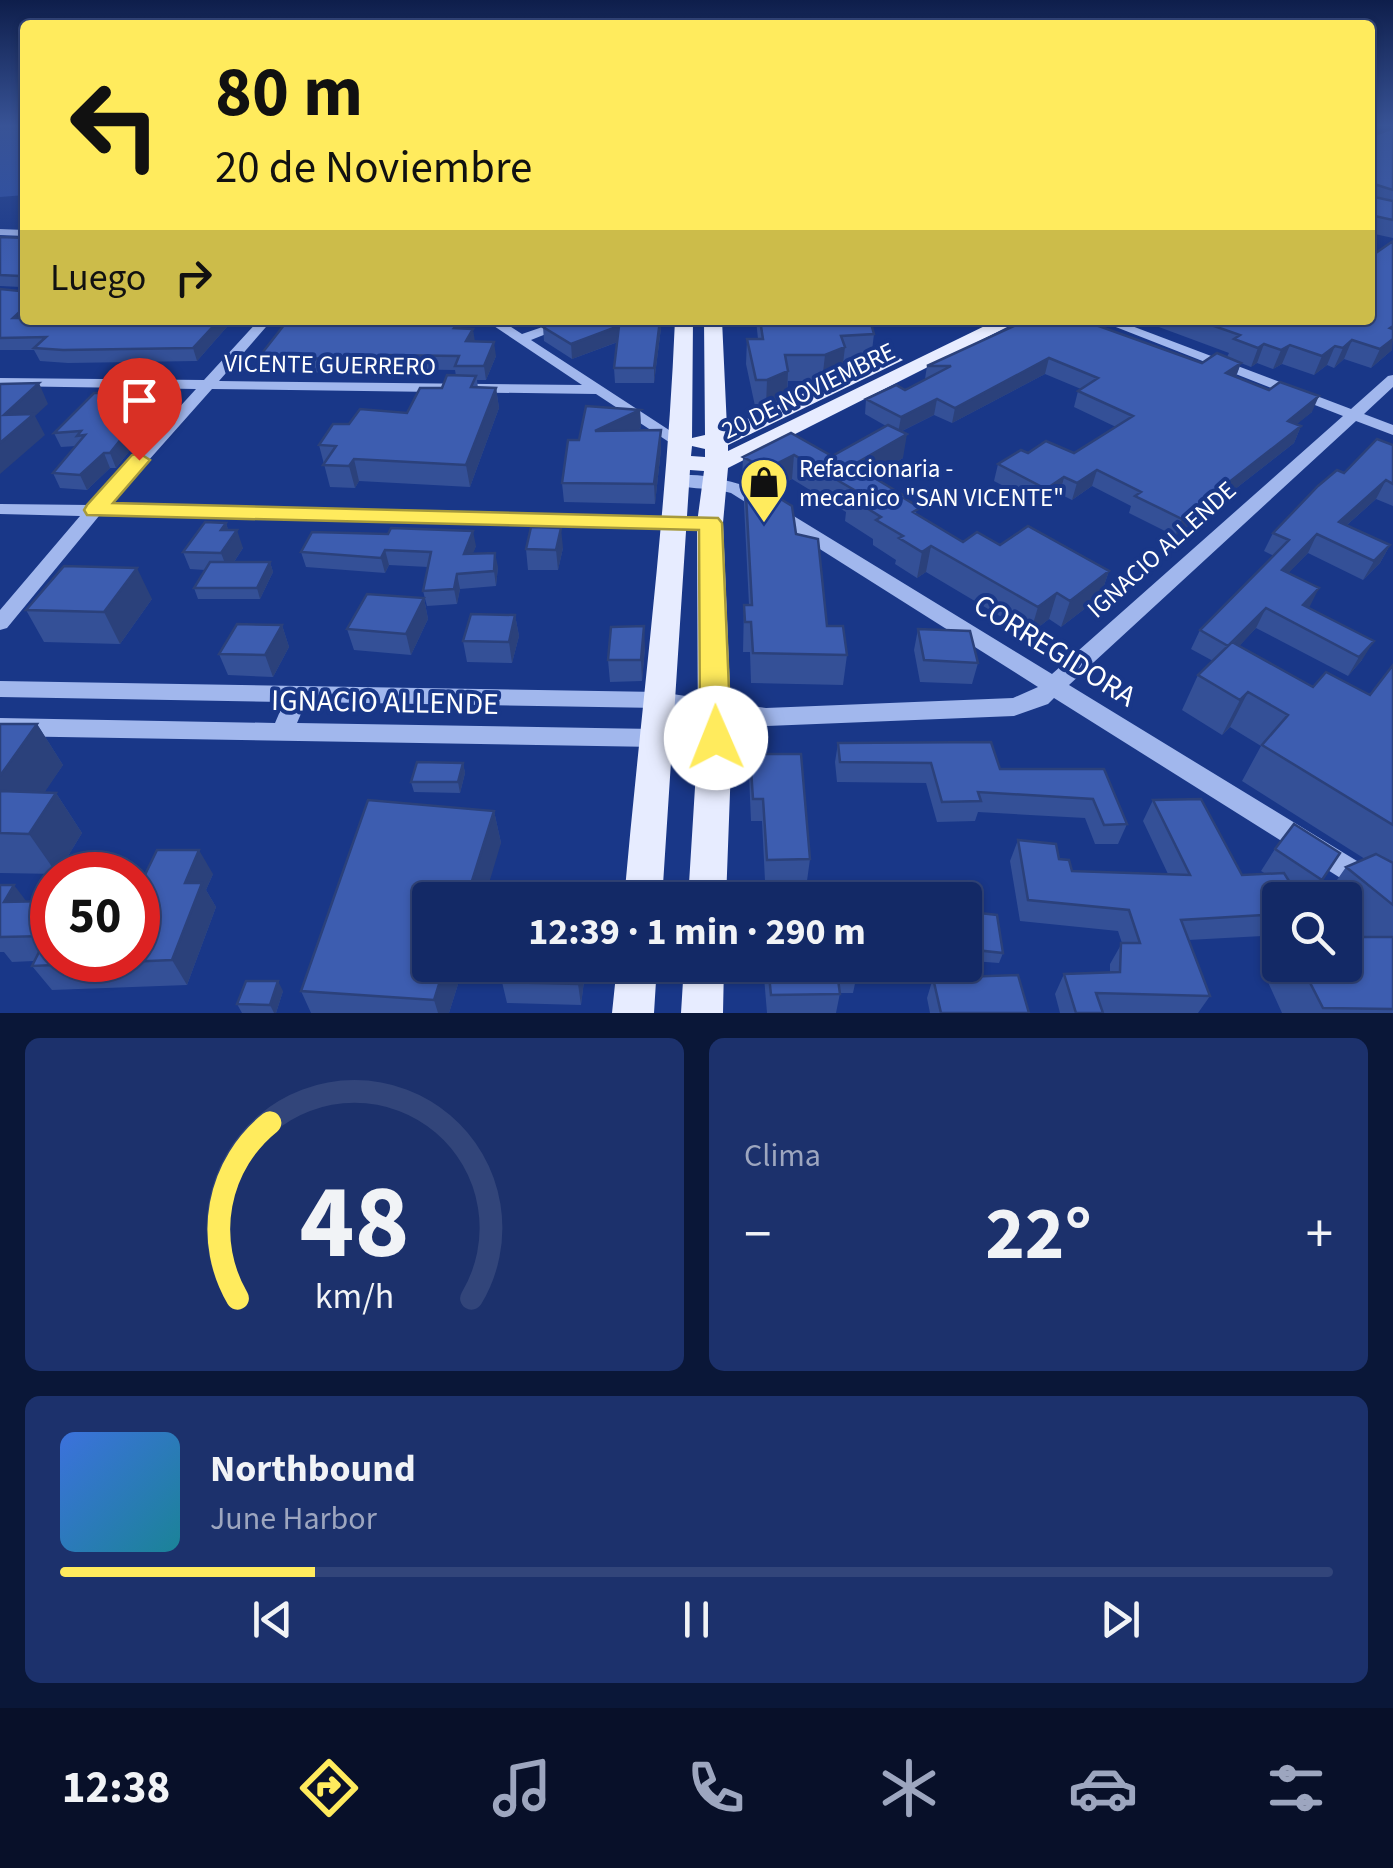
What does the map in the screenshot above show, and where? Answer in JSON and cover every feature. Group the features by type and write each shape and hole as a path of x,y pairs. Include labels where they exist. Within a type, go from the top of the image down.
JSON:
{"main road":[{"path":"645,882 670,522 678,462 684,325"},
{"path":"708,882 716,738 710,523 716,463 712,325"},
{"name":"20 DE NOVIEMBRE","path":"678,462 716,463 970,325"},
{"name":"20 DE NOVIEMBRE","path":"897,367 1000,325"},
{"path":"633,1013 636,982"},
{"path":"702,1013 703,982"}],"street":[{"path":"0,623 95,510 261,325"},
{"path":"500,325 599,390 678,462"},
{"path":"521,339 561,325"},
{"path":"1117,325 1393,430"},
{"name":"IGNACIO ALLENDE","path":"0,689 659,700 766,717 1014,707 1040,698 1393,378"},
{"name":"VICENTE GUERRERO","path":"0,382 599,390"},
{"name":"CORREGIDORA","path":"678,462 716,463 736,489 1393,898"},
{"path":"0,508 710,523"},
{"path":"282,731 298,694"},
{"name":"IGNACIO ALLENDE","path":"0,727 716,738 766,717"}],"shaded area":[{"path":"0,173 20,173 20,195 0,197"}],"building":[{"path":"1375,173 1393,173 1393,190 1377,185"},
{"path":"1375,197 1393,201 1393,220 1375,216"},
{"path":"0,237 20,238 20,276 0,275"},
{"path":"1393,241 1393,339 1380,349 1352,340 1322,356 1290,345 1281,350 1264,344 1258,348 1234,339 1240,335 1211,325 1375,325 1375,254"},
{"path":"20,288 20,312 13,318 20,318 20,325 214,325 193,348 34,348 46,337 0,338 0,289"},
{"path":"284,325 456,325 454,328 473,329 466,341 494,342 484,366 455,366 459,356 381,355 378,360 259,357"},
{"path":"659,325 654,368 614,368 619,326 571,344 543,327"},
{"path":"761,325 871,325 874,334 841,336 845,347 825,355 785,355 788,371 756,380 747,339 763,339"},
{"path":"1016,325 1096,325 1202,363 1217,353 1241,363 1226,373 1269,390 1280,382 1319,396 1288,421 1301,426 1182,519 1135,496 1141,492 1097,470 1077,483 1064,477 1046,489 998,464 1021,450 1028,453 1046,441 1074,453 1133,416 1078,391 1098,378 1049,358 955,408 937,399 901,417 866,399 896,385 905,390 951,366 927,366"},
{"path":"447,375 476,376 471,387 496,388 466,465 354,459 349,466 323,465 336,446 319,445 333,424 349,424 360,409 407,413 420,388 442,388"},
{"path":"39,383 4,415 34,414 0,443 0,384"},
{"path":"94,393 140,393 137,399 145,399 131,416 140,415 110,453 104,453 80,475 53,473 85,435 77,436 81,431 54,433"},
{"path":"586,406 640,410 595,431 661,430 654,484 562,483 568,440 579,440"},
{"path":"888,425 907,434 853,465 920,508 913,512 963,542 977,532 1000,545 1028,526 1109,571 1070,601 1057,593 1038,607 931,546 922,552 899,538 903,536 876,520 881,517 848,496 856,491 794,455 766,469 743,457 791,433 832,456"},
{"path":"1377,439 1393,445 1393,484 1386,480 1339,522 1390,545 1374,561 1317,534 1282,570 1319,588 1303,605 1374,641 1359,657 1266,608 1228,646 1200,630 1289,540 1273,533 1318,486 1337,470 1344,473"},
{"path":"745,477 792,506 796,534 818,539 827,626 843,626 847,655 753,653 751,622 745,622 744,605 752,605"},
{"path":"205,522 226,523 221,530 237,530 221,553 183,552"},
{"path":"531,527 561,528 556,550 526,549"},
{"path":"391,528 473,531 464,554 495,553 494,571 457,574 454,589 423,591 431,552 385,550 381,558 301,552 312,532 388,534"},
{"path":"210,562 270,562 257,588 194,588"},
{"path":"64,566 137,568 104,612 26,610"},
{"path":"367,594 424,598 406,634 347,629"},
{"path":"471,614 515,615 509,642 463,641"},
{"path":"237,624 282,625 265,655 219,654"},
{"path":"644,626 641,660 608,660 611,627"},
{"path":"918,629 970,631 978,663 924,660"},
{"path":"1232,642 1313,687 1326,672 1370,695 1393,665 1393,825 1262,745 1288,715 1248,692 1240,700 1198,675"},
{"path":"0,724 37,724 0,776"},
{"path":"991,742 1000,769 1104,769 1127,824 1104,825 1093,799 978,792 981,801 942,802 931,763 840,762 838,743"},
{"path":"750,754 801,754 810,859 767,860 763,799 753,799"},
{"path":"417,762 463,763 458,782 411,782"},
{"path":"0,791 56,793 29,834 0,833"},
{"path":"1201,799 1242,875 1284,873 1290,882 1262,882 1262,915 1181,920 1210,996 1096,993 1103,1013 1076,1013 1064,974 1120,972 1121,943 1140,943 1129,910 1028,900 1018,840 1056,844 1059,859 1069,860 1072,871 1190,875 1153,800"},
{"path":"368,800 494,811 472,882 412,882 412,982 440,982 434,1000 301,991"},
{"path":"1294,824 1340,853 1322,880 1275,849"},
{"path":"199,850 185,883 202,883 172,960 160,961 160,852 156,852"},
{"path":"1376,854 1393,863 1393,905 1346,867"},
{"path":"0,885 14,885 4,902 30,901 30,936 0,937"},
{"path":"982,913 997,915 1003,953 982,951"},
{"path":"1362,937 1393,937 1393,1009 1323,1008 1310,982 1362,982"},
{"path":"1018,975 1029,1013 941,1013 934,982 982,982 982,976"},
{"path":"246,981 278,981 270,1005 237,1004"},
{"path":"502,982 578,982 578,984"},
{"path":"770,982 838,982 840,994 771,995"}],"place":[{"name":"Refaccionaria - mecanico \"SAN VICENTE\"","path":"764,524"}],"route":[{"path":"139,460 95,510 710,523 716,738"}]}
